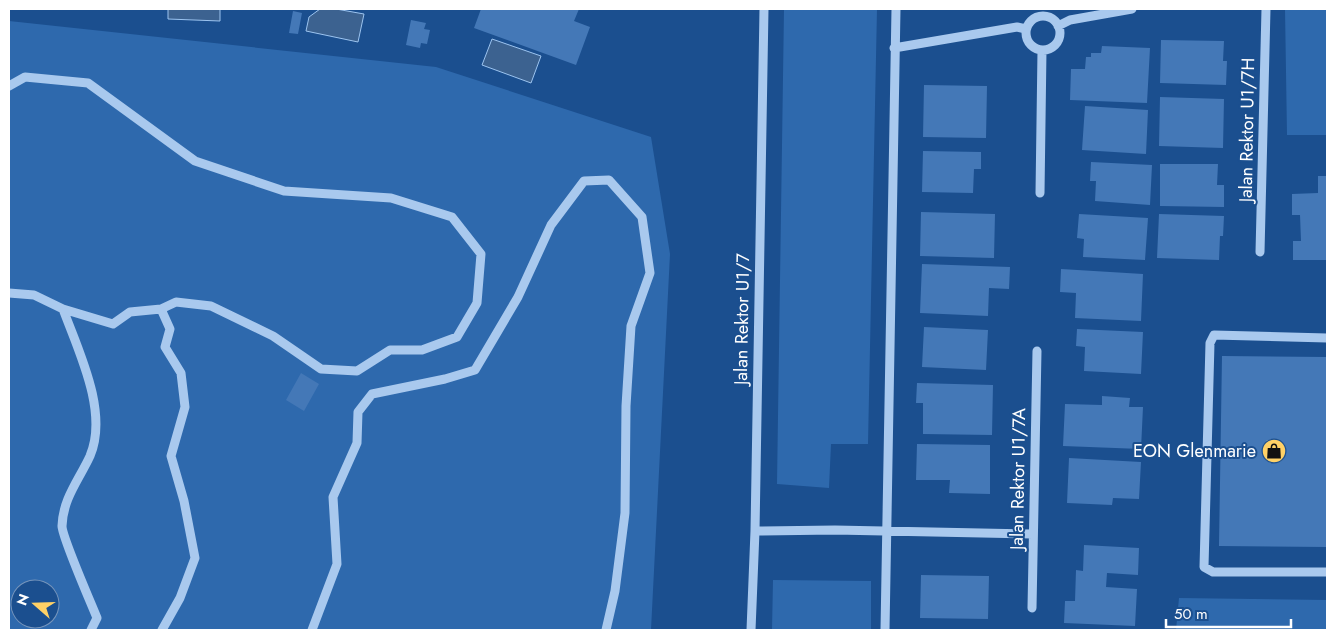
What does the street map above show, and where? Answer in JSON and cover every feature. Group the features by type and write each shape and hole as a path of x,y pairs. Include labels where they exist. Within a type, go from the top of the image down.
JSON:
{"street":[{"name":"Jalan Rektor U1/7","path":"751,630 755,531 764,9"},
{"path":"885,630 896,9"},
{"path":"1058,26 1070,20 1132,9"},
{"path":"1261,9 1267,9"},
{"name":"Jalan Rektor U1/7H","path":"1260,252 1267,9"},
{"path":"1041,16 1051,18 1058,26 1059,37 1053,46 1042,50 1029,44 1026,29 1031,20 1041,16"},
{"path":"894,48 1017,27 1026,29"},
{"path":"1040,193 1042,50"},
{"path":"9,86 25,77 88,83 195,161 284,191 390,198 443,214 452,217 481,254 477,303 457,337 422,350 390,350 357,371 321,369 273,336 211,306 176,302 161,309 130,312 113,324 63,309 34,295 9,293"},
{"path":"312,630 337,564 332,498 357,443 358,412 372,394 445,379 475,370 518,297 550,225 584,181 609,180 642,217 650,272 631,326 626,406 625,513 615,591 606,630"},
{"path":"63,309 85,368 97,412 91,454 66,498 62,528 97,618 91,630"},
{"path":"161,309 170,329 166,347 181,373 184,407 171,456 184,501 195,558 180,598 162,630"},
{"path":"1327,338 1214,336 1210,343 1204,567 1213,572 1327,572"},
{"name":"Jalan Rektor U1/7A","path":"1032,608 1036,351"},
{"path":"755,531 1033,534"}],"shaded area":[{"path":"168,9 220,9 220,21 168,19"},
{"path":"320,9 336,9 364,14 358,42 306,31 309,17"},
{"path":"784,9 877,9 868,444 831,444 829,488 777,484"},
{"path":"1285,9 1327,9 1327,135 1287,135"},
{"path":"9,21 436,67 651,137 670,254 651,630 9,630"},
{"path":"492,39 541,56 531,83 482,65"},
{"path":"773,580 871,581 871,630 772,630"},
{"path":"1179,598 1327,600 1327,630 1176,630"}],"building":[{"path":"481,9 579,9 574,21 590,27 576,65 474,28"},
{"path":"293,11 302,13 298,34 289,33"},
{"path":"411,20 426,23 424,29 430,30 427,44 421,43 420,48 406,45"},
{"path":"1161,40 1224,41 1223,61 1227,61 1226,85 1160,83"},
{"path":"1102,46 1150,48 1147,103 1070,100 1071,69 1085,69 1086,57 1091,57 1091,53 1101,53"},
{"path":"924,85 987,86 986,138 923,137"},
{"path":"1160,97 1224,99 1223,148 1159,146"},
{"path":"1085,106 1148,110 1146,154 1082,150"},
{"path":"923,151 981,152 981,169 974,169 973,193 922,192"},
{"path":"1091,162 1152,165 1150,205 1095,201 1096,181 1090,181"},
{"path":"1160,164 1218,164 1217,185 1224,185 1224,207 1160,206"},
{"path":"1318,176 1327,176 1327,260 1293,260 1293,241 1301,241 1300,215 1292,215 1292,194 1318,193"},
{"path":"921,212 995,214 994,258 920,256"},
{"path":"1079,214 1148,218 1145,260 1083,257 1084,239 1077,238"},
{"path":"1159,214 1224,216 1223,236 1220,236 1219,260 1157,258"},
{"path":"922,264 1010,267 1009,289 989,288 988,316 920,313"},
{"path":"1061,269 1143,274 1141,321 1075,318 1076,293 1060,292"},
{"path":"924,327 988,330 986,370 922,367"},
{"path":"1077,329 1143,332 1141,374 1084,371 1085,347 1076,346"},
{"name":"EON Glenmarie","path":"1222,356 1327,357 1327,547 1219,546"},
{"path":"301,373 319,384 304,411 286,400"},
{"path":"917,383 993,385 992,435 923,434 923,403 916,403"},
{"path":"1102,396 1130,398 1129,407 1143,407 1141,449 1063,446 1065,404 1102,405"},
{"path":"917,444 990,445 990,494 949,493 950,480 916,480"},
{"path":"1069,458 1141,462 1139,499 1113,498 1112,505 1067,503"},
{"path":"1084,545 1139,548 1138,575 1107,573 1106,587 1137,589 1135,626 1064,623 1065,601 1075,601 1076,570 1083,571"},
{"path":"921,575 989,576 988,619 920,618"}],"place":[{"name":"EON Glenmarie","path":"1274,451"}]}
